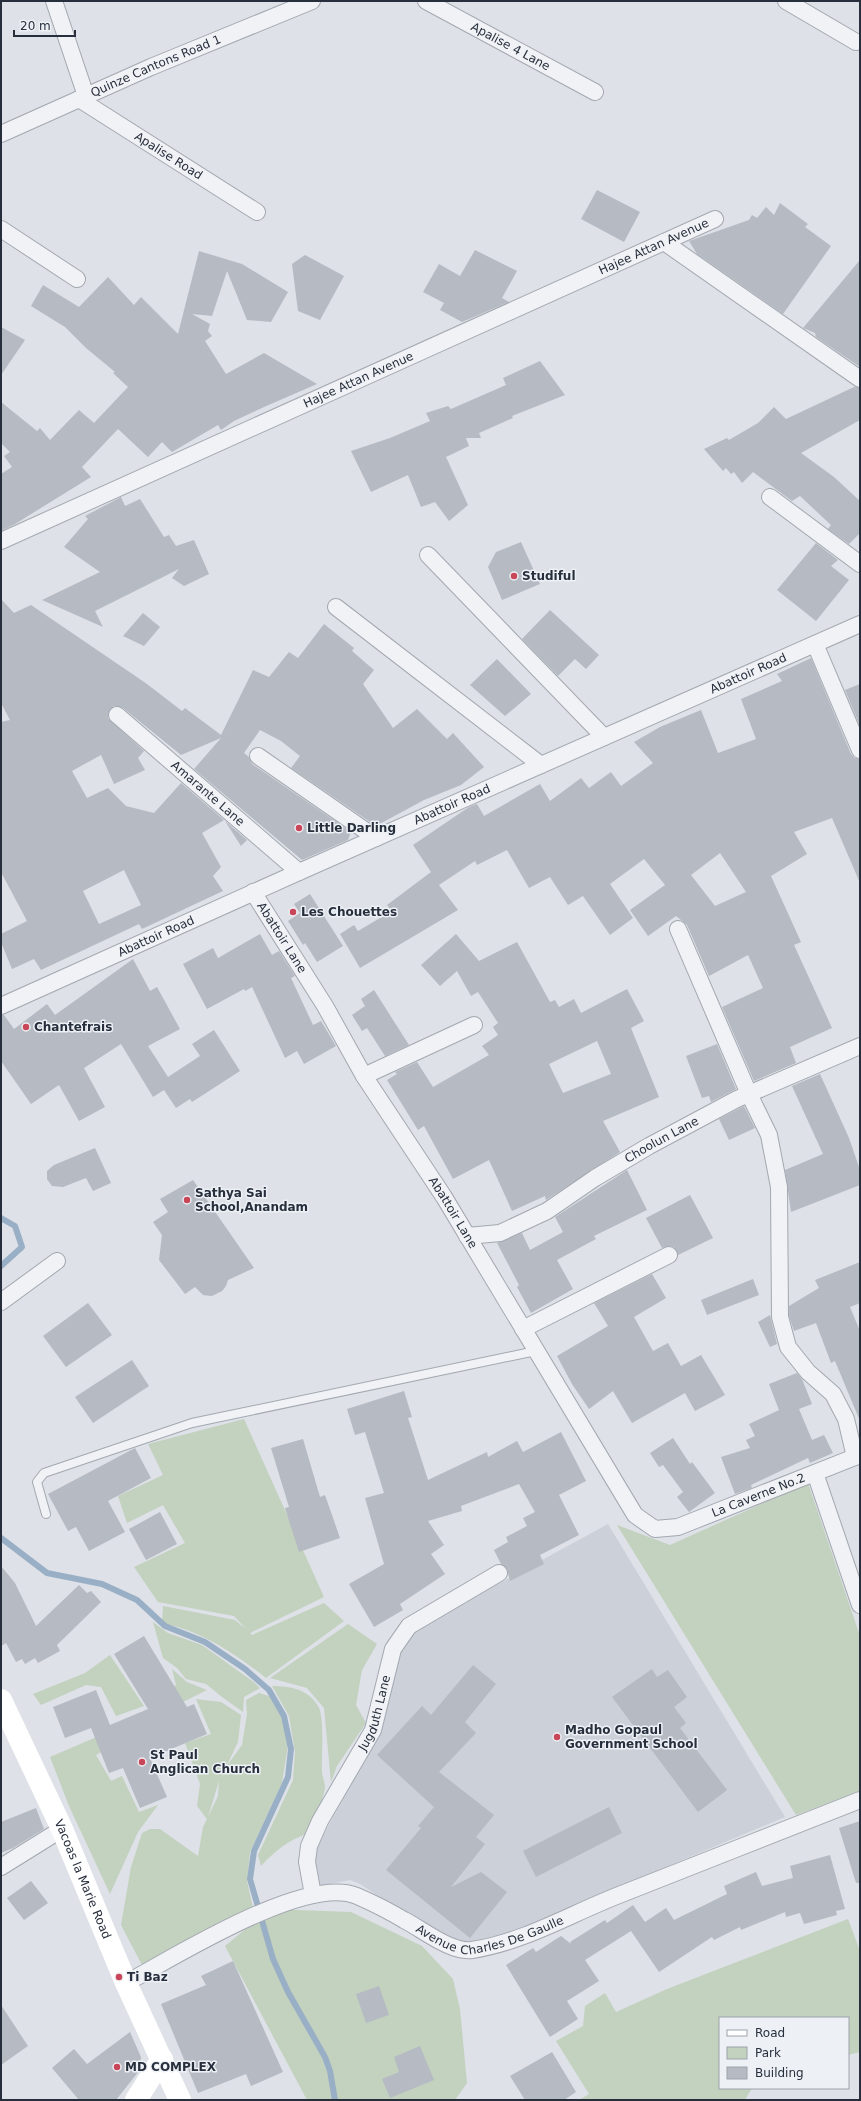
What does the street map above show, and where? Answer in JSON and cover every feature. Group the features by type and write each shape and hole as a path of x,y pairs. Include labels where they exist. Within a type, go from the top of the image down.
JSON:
{"main road":[{"name":"Vacoas la Marie Road","path":"1,1700 62,1829 126,1983 180,2100"},
{"path":"136,2100 162,2059"}],"street":[{"path":"54,1 83,98"},
{"name":"Quinze Cantons Road 1","path":"1,134 311,1"},
{"name":"Apalise 4 Lane","path":"426,1 595,92"},
{"path":"786,1 856,42"},
{"name":"Apalise Road","path":"83,98 257,212"},
{"name":"Hajee Attan Avenue","path":"1,541 715,219"},
{"path":"1,229 77,279"},
{"path":"664,242 860,379"},
{"path":"770,496 860,564"},
{"path":"428,555 604,737"},
{"path":"336,607 541,765"},
{"name":"Abattoir Road","path":"1,1006 253,892 860,624"},
{"path":"815,644 860,750"},
{"name":"Amarante Lane","path":"117,715 299,872"},
{"path":"258,756 376,838"},
{"name":"Abattoir Lane","path":"253,892 325,1006 364,1076 467,1236 635,1515 656,1529"},
{"path":"678,929 749,1094 769,1135 779,1187 780,1317 788,1347 808,1372 833,1394 846,1419 858,1456"},
{"path":"364,1076 474,1025"},
{"name":"Choolun Lane","path":"467,1236 500,1232 547,1211 594,1178 648,1146 749,1094 860,1046"},
{"path":"523,1329 669,1256"},
{"path":"1,1302 57,1261"},
{"name":"La Caverne No.2","path":"656,1529 678,1527 858,1456"},
{"path":"815,1473 860,1605"},
{"name":"Jugduth Lane","path":"314,1895 307,1862 309,1846 320,1821 373,1730 393,1649 409,1626 499,1573"},
{"name":"Avenue Charles De Gaulle","path":"126,1983 219,1933 289,1900 331,1891 355,1895 405,1920 440,1942 469,1951 510,1942 612,1898 860,1800"},
{"path":"1,1867 62,1829"}],"lane":[{"path":"46,1514 37,1482 44,1473 192,1422 536,1351"}],"shaded area":[{"name":"Madho Gopaul Government School","path":"608,1524 785,1817 511,1932 468,1942 446,1936 424,1926 360,1884 350,1880 319,1886 314,1867 315,1850 370,1751 382,1724 398,1656 412,1631"}],"green space":[{"path":"244,1419 324,1597 250,1633 252,1635 324,1603 344,1621 266,1678 230,1652 204,1637 191,1631 162,1623 163,1606 235,1620 246,1629 234,1616 158,1602 134,1567 185,1543 163,1505 127,1523 118,1496 163,1475 148,1444"},
{"path":"808,1483 860,1636 860,1791 796,1815 617,1525 670,1545"},
{"path":"153,1622 168,1633 202,1645 260,1688 244,1697 243,1712 206,1684 186,1679 177,1668 163,1658"},
{"path":"348,1624 377,1644 362,1670 356,1705 366,1723 337,1766 331,1782 324,1708 307,1688 270,1678"},
{"path":"110,1655 144,1706 116,1716 101,1687 86,1685 41,1705 33,1694 85,1673"},
{"path":"172,1669 187,1682 207,1690 163,1712 155,1700 176,1685"},
{"path":"272,1686 292,1688 304,1692 314,1700 318,1706 321,1719 322,1773 325,1788 320,1806 307,1834 282,1847 261,1866 258,1855 293,1780 295,1752 289,1716"},
{"path":"259,1693 269,1696 282,1717 288,1745 282,1783 250,1852 247,1881 253,1908 143,1967 121,1925 131,1867 142,1833 150,1829 160,1829 198,1856 203,1827 207,1819 197,1806 200,1784 185,1743 211,1734 196,1699 221,1702 241,1715 238,1742 226,1767 242,1745 247,1714 246,1700","holes":["219,1781 218,1796 208,1817"]},
{"path":"108,1732 114,1745 96,1755 111,1781 122,1776 139,1812 158,1805 138,1832 110,1894 69,1806 50,1757"},
{"path":"270,1909 351,1912 422,1946 453,1979 460,2009 467,2083 455,2100 307,2100 225,1946"},
{"path":"848,1919 860,1951 860,2052 849,2055 849,2017 719,2017 719,2089 751,2089 745,2100 579,2100 589,2094 556,2041 583,2026 585,2006 605,1993 616,2012 667,1989"}],"building":[{"path":"597,190 640,212 624,242 581,219"},
{"path":"780,203 808,224 805,227 831,246 783,314 697,254 689,241 749,220 752,215 757,218 766,207 774,215"},
{"path":"475,250 517,271 502,298 509,302 462,322 440,310 444,303 423,292 439,264 460,276"},
{"path":"199,251 242,264 288,292 271,322 247,320 227,271 212,316 192,314 210,324 208,331 212,336 205,341 226,374 264,353 317,384 234,421 221,430 218,425 172,452 162,442 148,457 118,429 82,467 91,477 15,524 1,531 1,474 12,467 4,456 10,452 1,443 1,402 37,431 40,428 50,440 79,410 94,423 128,387 113,373 115,372 86,348 65,327 31,306 43,285 79,307 108,277 134,305 141,297 178,334"},
{"path":"305,255 344,276 320,320 298,311 292,264"},
{"path":"860,260 860,367 816,337 815,333 803,328"},
{"path":"1,327 25,340 1,375"},
{"path":"540,361 565,395 512,416 513,418 479,433 481,438 466,438 469,446 446,457 468,505 449,521 435,502 421,507 408,475 371,492 351,451 390,438 430,421 426,413 448,406 451,409 506,385 503,378"},
{"path":"854,387 860,388 860,420 801,453 834,477 860,501 860,533 849,544 828,529 831,525 800,496 792,501 753,472 742,483 734,472 731,474 726,468 723,471 704,449 727,438 729,440 758,423 774,407 786,419"},
{"path":"121,497 125,506 140,499 164,537 169,535 176,546 194,540 209,574 184,586 172,578 179,569 95,611 103,627 42,600 100,572 64,547 88,519 85,516"},
{"name":"Studiful","path":"521,542 540,584 502,600 488,567 496,552"},
{"path":"816,543 838,560 831,566 849,580 816,621 777,590"},
{"path":"1,599 14,613 31,605 147,684 182,711 185,708 221,735 253,670 269,677 289,652 298,658 324,624 354,648 352,651 374,670 363,684 393,728 417,709 447,739 453,733 484,767 461,785 424,800 376,826 291,768 300,756 281,741 260,730 244,753 249,757 252,764 351,832 348,840 302,860 194,769 221,738 181,755 123,708 114,706 108,713 108,718 144,751 138,758 145,770 114,784 101,755 72,771 87,798 108,788 126,806 154,813 181,783 224,820 202,833 221,867 213,876 223,891 142,929 139,924 41,970 34,959 12,969 1,942 1,934 27,921 1,872 1,722 10,720 1,703","holes":["124,870 141,905 99,924 83,891"]},
{"path":"550,610 599,655 586,669 575,659 558,676 522,639"},
{"path":"143,613 160,627 144,646 123,636"},
{"path":"811,658 851,754 855,758 860,759 860,883 832,818 794,832 807,854 771,876 801,942 794,945 832,1028 790,1047 796,1063 754,1081 722,1007 763,988 748,955 709,976 687,925 676,916 648,936 630,910 665,885 644,859 610,884 633,918 610,935 583,896 568,905 550,877 529,888 507,850 477,865 475,861 439,885 458,910 360,968 340,934 354,925 358,931 392,911 387,905 431,872 413,845 469,807 477,804 484,816 540,784 550,801 581,778 589,788 611,772 621,786 653,763 634,742 660,727 701,710 718,753 756,739 741,699 782,681 777,674","holes":["720,853 746,892 715,906 691,875"]},
{"path":"497,659 531,694 505,716 470,685"},
{"path":"860,684 860,726 845,690"},
{"path":"225,821 247,840 241,846"},
{"path":"310,894 343,946 317,962 305,943 303,945 288,921 300,913 294,904"},
{"path":"260,934 272,955 279,951 295,976 291,978 313,1025 321,1021 336,1046 304,1064 297,1051 285,1058 252,987 245,991 244,989 207,1009 183,964 213,948 218,958"},
{"path":"456,934 479,961 517,942 550,1002 555,1000 559,1007 574,999 581,1013 627,989 644,1021 631,1028 659,1097 603,1121 620,1152 546,1200 545,1196 512,1211 489,1160 453,1179 424,1126 418,1130 387,1080 397,1074 395,1072 417,1062 433,1087 489,1055 482,1046 498,1035 493,1027 498,1023 478,992 471,996 457,971 440,986 421,965","holes":["597,1041 611,1074 563,1093 549,1064"]},
{"path":"133,959 150,991 157,987 180,1029 148,1046 168,1077 200,1056 192,1044 214,1030 240,1071 192,1102 190,1099 176,1108 164,1090 153,1097 121,1044 84,1068 105,1107 79,1121 59,1085 31,1104 1,1061 1,1015 4,1015 14,1029 47,1004 55,1015"},
{"path":"374,990 409,1045 385,1056 367,1028 362,1031 352,1015 365,1006 361,999"},
{"path":"717,1044 736,1089 711,1102 709,1096 702,1098 686,1056"},
{"path":"820,1074 849,1138 860,1170 860,1185 791,1212 785,1170 823,1154 792,1086"},
{"path":"744,1106 755,1128 729,1140 719,1119"},
{"path":"95,1148 111,1183 93,1191 86,1178 63,1187 52,1186 47,1179 47,1171 54,1165"},
{"path":"627,1170 647,1210 594,1236 596,1239 557,1260 573,1289 531,1313 517,1287 519,1285 497,1243 522,1233 530,1250 563,1232 555,1217"},
{"path":"193,1180 254,1268 228,1280 222,1291 212,1296 203,1295 195,1287 185,1294 159,1260 162,1235 153,1222 168,1212 160,1199"},
{"path":"690,1195 713,1238 678,1255 674,1247 669,1246 662,1248 646,1218"},
{"path":"860,1262 860,1303 850,1307 860,1331 860,1421 835,1361 831,1363 816,1323 794,1331 789,1316 789,1306 819,1288 815,1280"},
{"path":"652,1274 666,1298 634,1317 653,1351 668,1343 681,1366 701,1355 725,1395 695,1411 685,1393 632,1423 613,1391 589,1409 572,1384 557,1356 608,1326 594,1303"},
{"path":"753,1279 759,1295 707,1315 701,1300"},
{"path":"88,1303 112,1335 66,1367 43,1336"},
{"path":"770,1315 777,1344 770,1347 758,1322"},
{"path":"132,1360 149,1386 93,1423 75,1397"},
{"path":"797,1373 802,1379 812,1404 799,1409 812,1440 824,1435 833,1453 810,1463 808,1458 751,1485 752,1488 735,1494 721,1457 750,1448 746,1440 755,1436 749,1424 779,1410 769,1384"},
{"path":"404,1391 412,1417 408,1418 428,1480 487,1452 488,1457 517,1441 523,1452 561,1432 586,1481 559,1495 579,1535 540,1555 544,1564 510,1581 507,1569 501,1564 494,1550 508,1542 506,1537 527,1526 523,1518 535,1512 519,1484 461,1506 462,1511 428,1521 444,1545 431,1554 445,1574 400,1604 403,1610 374,1627 349,1584 384,1564 365,1498 384,1493 365,1432 355,1435 347,1409"},
{"path":"673,1438 690,1464 692,1462 715,1493 689,1512 677,1497 683,1492 663,1465 659,1467 650,1453"},
{"path":"303,1439 320,1497 325,1495 340,1538 299,1552 285,1508 289,1507 271,1448"},
{"path":"135,1448 151,1478 108,1501 125,1532 89,1551 76,1527 68,1531 48,1494"},
{"path":"160,1512 177,1544 146,1560 129,1529"},
{"path":"1,1566 15,1583 36,1626 79,1585 87,1593 91,1591 101,1602 57,1645 60,1651 38,1663 35,1658 25,1664 22,1659 16,1662 6,1643 1,1646"},
{"path":"144,1636 187,1707 194,1704 207,1734 150,1758 167,1797 140,1808 123,1768 109,1773 91,1728 65,1738 53,1707 96,1690 110,1725 148,1709 114,1654"},
{"path":"473,1665 496,1684 465,1722 476,1733 439,1772 494,1815 476,1837 485,1844 451,1887 481,1872 507,1892 470,1938 386,1870 421,1828 418,1826 434,1807 377,1755 422,1706 431,1715"},
{"path":"652,1669 657,1677 668,1670 687,1697 674,1707 686,1723 680,1728 727,1790 698,1812 612,1697"},
{"path":"609,1807 622,1833 536,1877 523,1851"},
{"path":"36,1808 44,1829 13,1848 1,1853 1,1822"},
{"path":"860,1821 860,1883 856,1883 839,1828"},
{"path":"830,1855 845,1909 836,1911 837,1915 804,1924 800,1913 786,1917 785,1912 741,1930 740,1927 714,1940 712,1937 659,1972 631,1931 585,1960 599,1981 567,2001 578,2019 550,2037 506,1965 533,1948 536,1952 561,1936 571,1944 570,1942 605,1920 607,1923 633,1905 645,1922 666,1908 674,1920 727,1894 724,1886 756,1872 762,1886 793,1878 790,1866"},
{"path":"31,1881 48,1903 24,1920 7,1898"},
{"path":"233,1961 283,2072 251,2086 246,2074 198,2093 161,2004 206,1985 201,1976"},
{"path":"379,1986 389,2015 366,2023 356,1994"},
{"path":"1,2005 28,2046 1,2065"},
{"path":"130,2032 141,2057 139,2071 116,2100 79,2100 52,2068 74,2049 87,2064"},
{"path":"420,2046 434,2080 390,2098 382,2079 399,2072 394,2057"},
{"path":"552,2052 576,2092 564,2100 525,2100 510,2076"}],"waterway":[{"path":"1,1218 15,1226 22,1247 1,1266"},
{"path":"1,1538 47,1573 102,1584 137,1600 165,1626 205,1642 245,1669 269,1690 284,1716 291,1749 288,1777 254,1851 250,1879 273,1959 288,1992 325,2057 330,2071 335,2100"}],"place":[{"name":"Studiful","path":"514,576"},
{"name":"Little Darling","path":"299,828"},
{"name":"Les Chouettes","path":"293,912"},
{"name":"Chantefrais","path":"26,1027"},
{"name":"Sathya Sai School,Anandam","path":"187,1200"},
{"name":"Madho Gopaul Government School","path":"557,1737"},
{"name":"St Paul Anglican Church","path":"142,1762"},
{"name":"Ti Baz","path":"119,1977"},
{"name":"MD COMPLEX","path":"117,2067"}]}
